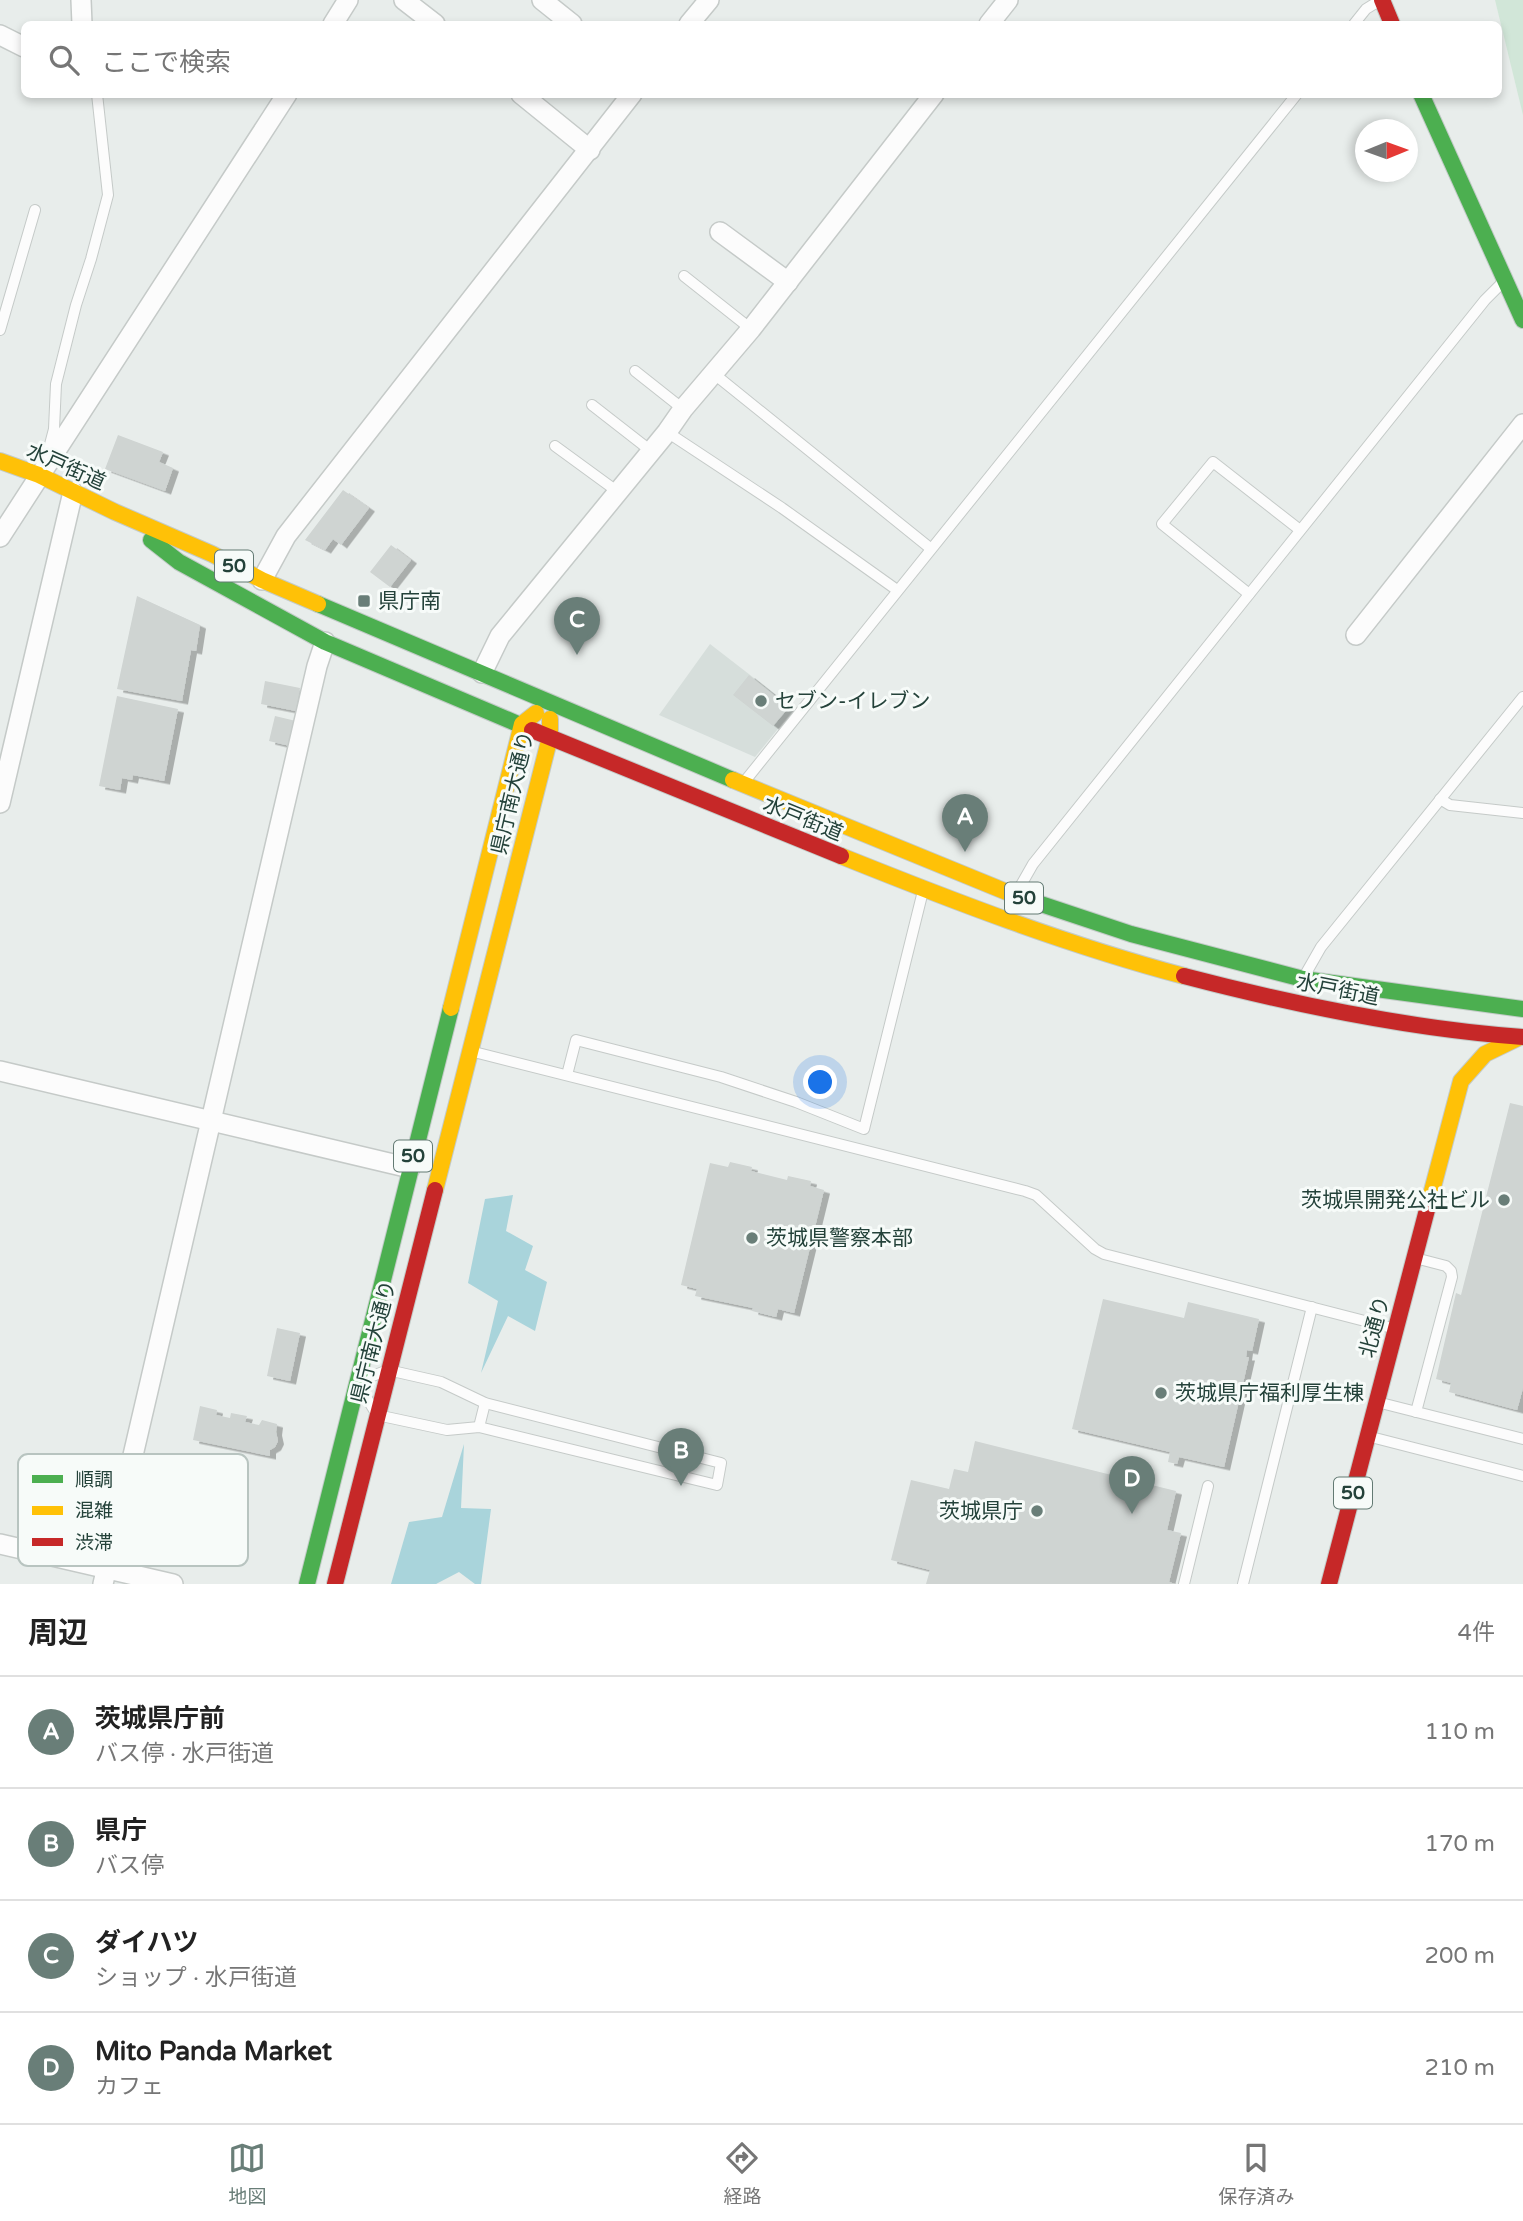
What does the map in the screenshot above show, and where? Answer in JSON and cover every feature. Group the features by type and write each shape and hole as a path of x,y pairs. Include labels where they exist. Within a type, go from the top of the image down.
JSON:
{"main road":[{"path":"1381,0 1391,21"},
{"path":"1424,98 1523,320"},
{"name":"水戸街道","path":"0,461 42,470 73,492 212,554 262,580 743,784 1015,895 1131,934 1303,979 1523,1009"},
{"name":"水戸街道","path":"115,512 179,562 325,642 923,891 1168,973 1294,1003 1415,1025 1523,1037"},
{"name":"県庁南大通り","path":"307,1584 522,724 550,702"},
{"name":"県庁南大通り","path":"335,1584 550,737 550,702"},
{"path":"973,909 985,883"},
{"path":"1415,1025 1439,1041"},
{"path":"1461,1081 1474,1063 1492,1049 1523,1037"},
{"path":"1456,1064 1461,1081"},
{"name":"北通り","path":"1329,1584 1461,1081"}],"street":[{"path":"81,0 82,21"},
{"path":"334,21 348,0"},
{"path":"404,0 431,21"},
{"path":"542,0 568,21"},
{"path":"692,21 709,0"},
{"path":"991,21 1008,0"},
{"path":"0,35 21,46"},
{"path":"0,537 284,98"},
{"path":"526,98 590,150"},
{"path":"262,580 286,536 629,98"},
{"path":"482,673 500,636 751,329 931,98"},
{"path":"720,232 788,282"},
{"path":"1356,635 1523,424"},
{"path":"0,803 73,492"},
{"path":"134,1454 317,666 325,642"},
{"path":"0,1072 410,1168"},
{"path":"0,1544 18,1549"},
{"path":"72,1566 105,1576 173,1584"}],"lane":[{"path":"1356,21 1366,9 1381,0"},
{"path":"42,470 54,429 57,384 76,305 108,195 97,98"},
{"path":"743,784 1294,98"},
{"path":"0,330 35,210"},
{"path":"684,276 751,329"},
{"path":"1015,895 1033,864 1485,300 1505,279"},
{"path":"635,372 683,409"},
{"path":"713,373 930,548"},
{"path":"592,405 651,451"},
{"path":"667,432 782,508 897,590"},
{"path":"555,446 618,492"},
{"path":"1249,594 1162,524 1213,462 1300,530"},
{"path":"1303,979 1321,947 1523,697"},
{"path":"1440,799 1450,805 1523,813"},
{"path":"568,1074 576,1040 721,1077 796,1102 864,1129 923,891"},
{"path":"470,1051 1025,1191 1036,1195 1095,1249 1104,1254 1396,1328"},
{"path":"1415,1258 1446,1266 1451,1270 1452,1277 1416,1412"},
{"path":"1243,1584 1312,1307"},
{"path":"388,1370 441,1382 485,1403 721,1463 717,1485 479,1427 447,1430 377,1415 357,1382 388,1370"},
{"path":"1377,1402 1523,1439"},
{"path":"479,1427 485,1403"},
{"path":"1368,1436 1522,1473"},
{"path":"1184,1584 1208,1486"}],"shaded area":[{"path":"710,644 794,709 755,757 659,715"}],"green space":[{"path":"1495,0 1523,0 1523,115 1502,21"}],"water":[{"path":"513,1195 506,1231 533,1246 525,1270 547,1282 535,1331 508,1316 481,1373 498,1301 468,1283 485,1199"},
{"path":"464,1444 461,1508 491,1509 481,1584 475,1584 459,1572 436,1584 391,1584 409,1522 442,1517"}],"building":[{"path":"118,435 163,452 159,462 173,468 165,491 105,469"},
{"path":"343,490 369,508 341,545 333,539 325,550 305,540"},
{"path":"391,545 411,560 390,587 370,572"},
{"path":"137,596 200,625 196,651 191,650 182,701 117,689"},
{"name":"セブン-イレブン","path":"749,675 789,707 773,726 733,695"},
{"path":"265,681 300,688 296,711 261,704"},
{"path":"117,696 178,709 164,781 133,775 132,780 122,778 120,790 99,786"},
{"path":"275,716 296,721 290,746 269,741"},
{"name":"茨城県開発公社ビル","path":"1510,1103 1523,1106 1523,1388 1517,1410 1449,1392 1451,1383 1436,1379 1456,1293 1461,1295"},
{"name":"茨城県警察本部","path":"730,1162 752,1167 751,1171 787,1180 788,1176 811,1181 810,1186 824,1190 794,1313 778,1309 776,1317 752,1311 753,1308 695,1296 697,1289 681,1285 710,1163 728,1167"},
{"name":"茨城県庁福利厚生棟","path":"1103,1299 1184,1318 1188,1302 1259,1319 1252,1351 1247,1350 1246,1357 1249,1357 1224,1467 1179,1457 1177,1464 1168,1462 1170,1452 1072,1429"},
{"path":"277,1328 300,1333 290,1381 267,1376"},
{"path":"200,1406 217,1410 216,1415 230,1418 231,1413 247,1416 245,1422 259,1425 262,1420 277,1424 278,1441 270,1450 270,1456 193,1440"},
{"name":"茨城県庁","path":"975,1441 1176,1491 1167,1530 1181,1533 1169,1582 1175,1584 926,1584 930,1570 891,1560 911,1480 949,1489 954,1469 968,1472"}],"traffic: fast":[{"path":"1423,98 1523,320"},
{"path":"151,540 179,562 325,642 532,730"},
{"path":"318,604 733,780"},
{"path":"1014,895 1131,934 1303,979 1523,1009"},
{"path":"307,1584 451,1008"}],"traffic: slow":[{"path":"0,461 39,475 318,604"},
{"path":"451,1008 522,724 536,713"},
{"path":"435,1190 550,737 550,719"},
{"path":"733,780 1014,895"},
{"path":"841,856 1011,921 1184,976"},
{"path":"1428,1206 1461,1081 1485,1054 1518,1038"}],"traffic: jam":[{"path":"1382,0 1391,21"},
{"path":"532,730 841,856"},
{"path":"1184,976 1268,997 1395,1022 1523,1037"},
{"path":"335,1584 435,1190"},
{"path":"1329,1584 1428,1206"}],"place":[{"name":"県庁南","path":"364,601"},
{"name":"ダイハツ","path":"577,655"},
{"name":"セブン-イレブン","path":"761,701"},
{"name":"茨城県庁前","path":"965,852"},
{"name":"茨城県開発公社ビル","path":"1504,1200"},
{"name":"茨城県警察本部","path":"752,1238"},
{"name":"茨城県庁福利厚生棟","path":"1161,1393"},
{"name":"県庁","path":"681,1486"},
{"name":"茨城県庁","path":"1037,1511"},
{"name":"Mito Panda Market","path":"1132,1514"}]}
